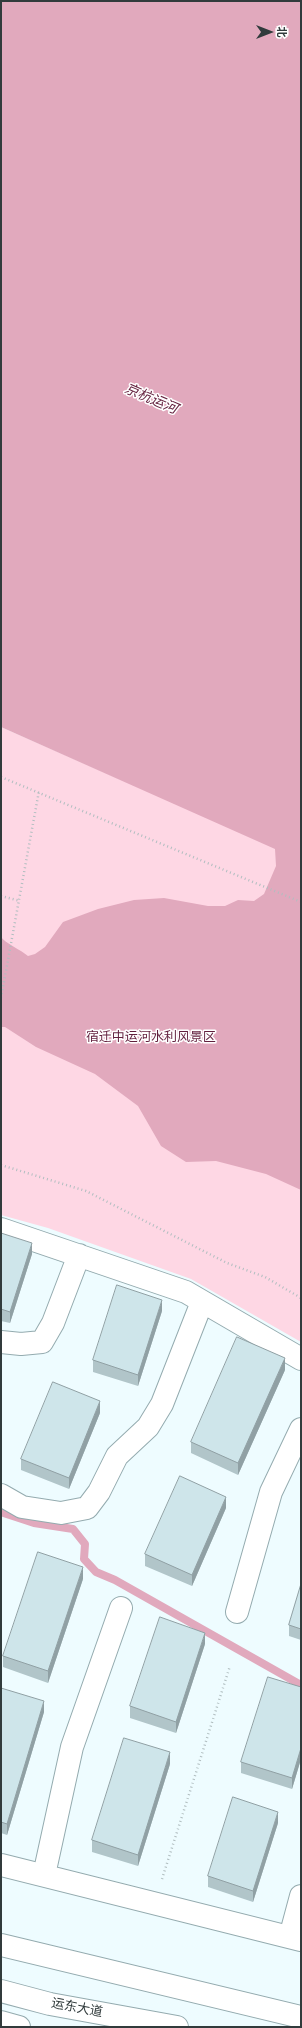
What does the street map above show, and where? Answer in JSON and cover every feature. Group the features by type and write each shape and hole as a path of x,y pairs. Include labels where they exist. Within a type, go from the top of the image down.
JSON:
{"main road":[{"path":"1,1229 186,1292 301,1359"},
{"path":"1,1342 21,1344 42,1342 53,1323 79,1255"},
{"path":"1,1495 22,1507 61,1512 87,1508 99,1492 117,1456 148,1427 162,1404 202,1302"},
{"path":"237,1612 271,1492 301,1429"},
{"path":"44,1875 72,1747 121,1608"},
{"path":"1,1865 295,1938 301,1896"},
{"path":"1,1945 301,2017"},
{"name":"运东大道","path":"1,1991 50,2004 177,2027"},
{"path":"1,2022 19,2027"}],"path":[{"path":"1,777 39,791 301,902"},
{"path":"1,998 39,791"},
{"path":"1,896 20,901"},
{"path":"1,1165 86,1191 228,1263 265,1277 301,1298"},
{"path":"154,1903 230,1666"}],"green space":[{"name":"宿迁中运河水利风景区","path":"1,727 301,859 301,1342 191,1279 48,1228 1,1215"}],"water":[{"name":"京杭运河","path":"1,1 301,1 301,1190 266,1174 216,1161 186,1162 161,1146 138,1106 95,1074 36,1047 5,1027 1,1027 1,937 6,942 28,956 35,954 45,947 63,922 98,909 134,900 164,898 208,906 225,906 238,900 254,901 264,894 276,866 275,849 1,727"}],"building":[{"path":"1,1233 32,1243 10,1312 1,1309"},
{"path":"117,1285 162,1300 138,1375 93,1360"},
{"path":"237,1337 285,1358 238,1463 191,1442"},
{"path":"53,1382 100,1401 69,1478 21,1459"},
{"path":"180,1476 226,1497 192,1575 145,1554"},
{"path":"38,1552 83,1567 48,1671 3,1656"},
{"path":"301,1584 301,1629 289,1625"},
{"path":"160,1617 205,1633 176,1722 130,1706"},
{"path":"268,1677 301,1687 301,1748 292,1778 241,1762"},
{"path":"1,1688 44,1701 7,1824 1,1822"},
{"path":"124,1738 170,1752 138,1855 92,1840"},
{"path":"233,1797 278,1812 253,1891 208,1876"}],"waterway":[{"path":"1,1512 34,1523 73,1529 85,1544 84,1559 96,1572 115,1580 301,1685"}]}
